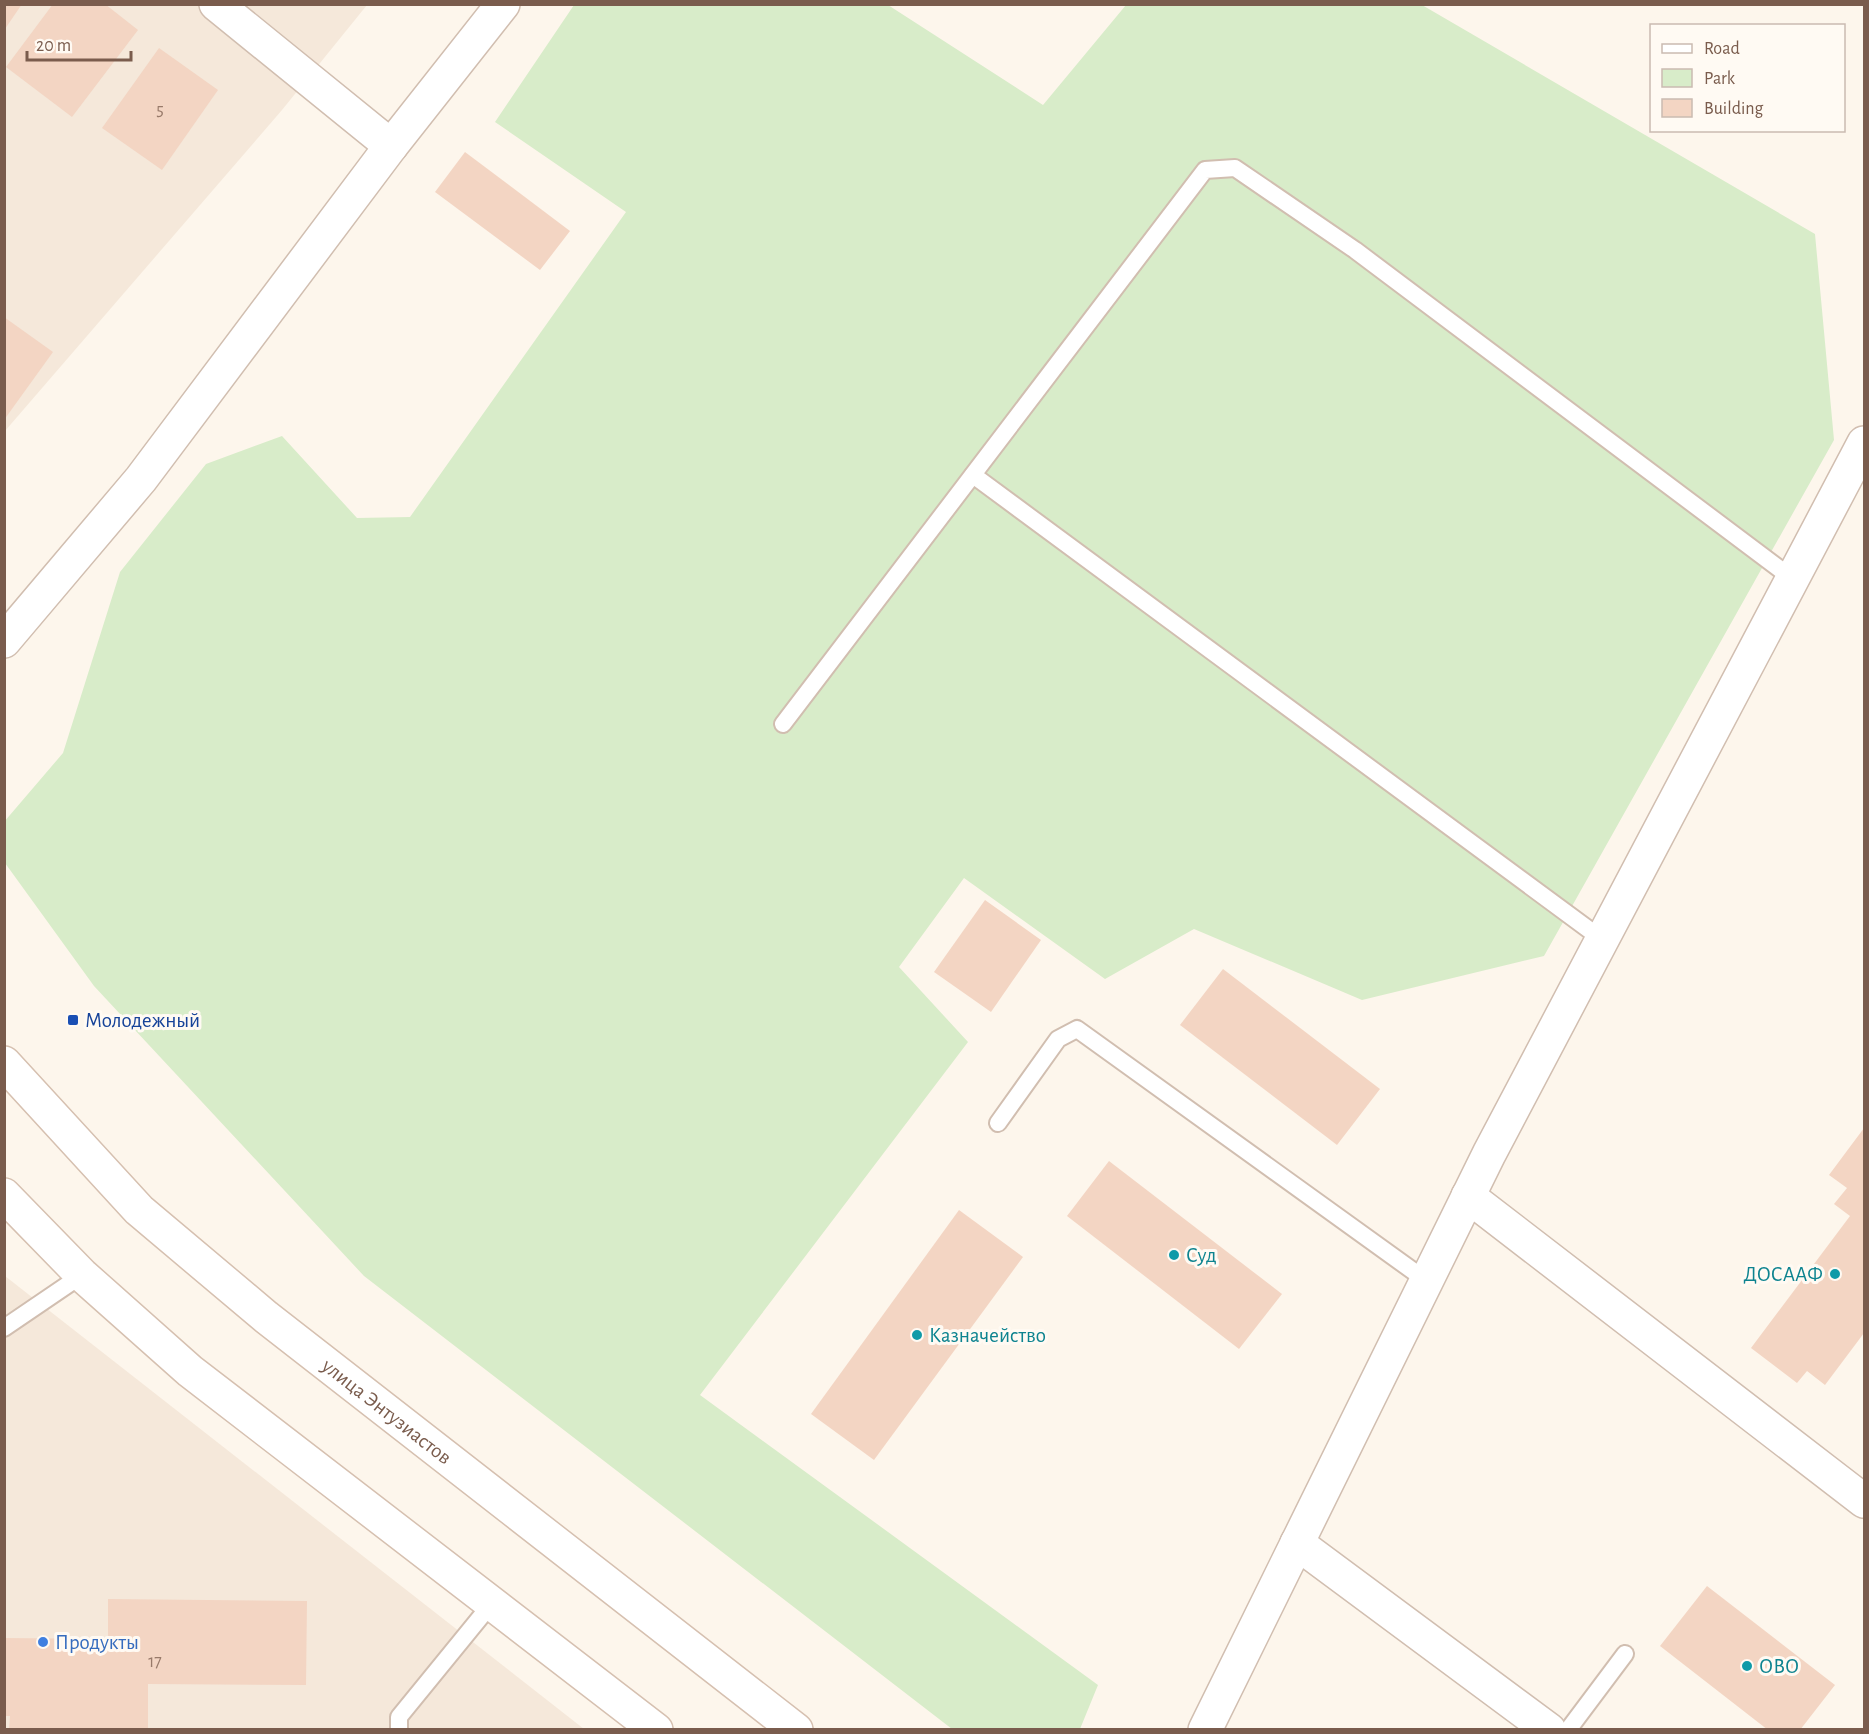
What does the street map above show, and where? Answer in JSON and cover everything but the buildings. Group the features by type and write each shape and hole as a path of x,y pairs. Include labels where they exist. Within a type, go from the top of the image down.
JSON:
{"street":[{"path":"4,641 141,479 391,146 503,4"},
{"path":"217,5 391,146"},
{"path":"1205,1730 1468,1196 1793,579 1861,458"},
{"name":"улица Энтузиастов","path":"4,1063 139,1210 266,1317 796,1730"},
{"path":"4,1195 82,1275 190,1371 656,1730"},
{"path":"1468,1196 1864,1501"},
{"path":"1297,1543 1549,1730"}],"lane":[{"path":"783,724 1205,170 1235,168 1355,250 1793,579"},
{"path":"973,475 1603,940"},
{"path":"998,1123 1058,1039 1077,1029 1427,1281"},
{"path":"4,1328 82,1275"},
{"path":"399,1730 399,1717 492,1603"},
{"path":"1568,1730 1625,1654"}],"shaded area":[{"path":"5,5 367,5 282,110 5,431"},
{"path":"5,1276 584,1729 5,1729"}],"green space":[{"path":"574,5 888,5 1043,105 1126,5 1422,5 1815,234 1834,440 1544,956 1362,1000 1194,929 1105,979 964,878 899,967 968,1042 700,1395 1098,1685 1080,1729 952,1729 364,1276 94,986 5,863 4,822 63,753 120,572 206,464 282,436 357,518 410,517 626,212 495,122"}],"place":[{"name":"Молодежный","path":"73,1020"},
{"name":"Суд","path":"1174,1255"},
{"name":"ДОСААФ","path":"1835,1274"},
{"name":"Казначейство","path":"917,1335"},
{"name":"Продукты","path":"43,1642"},
{"name":"ОВО","path":"1747,1666"}]}
